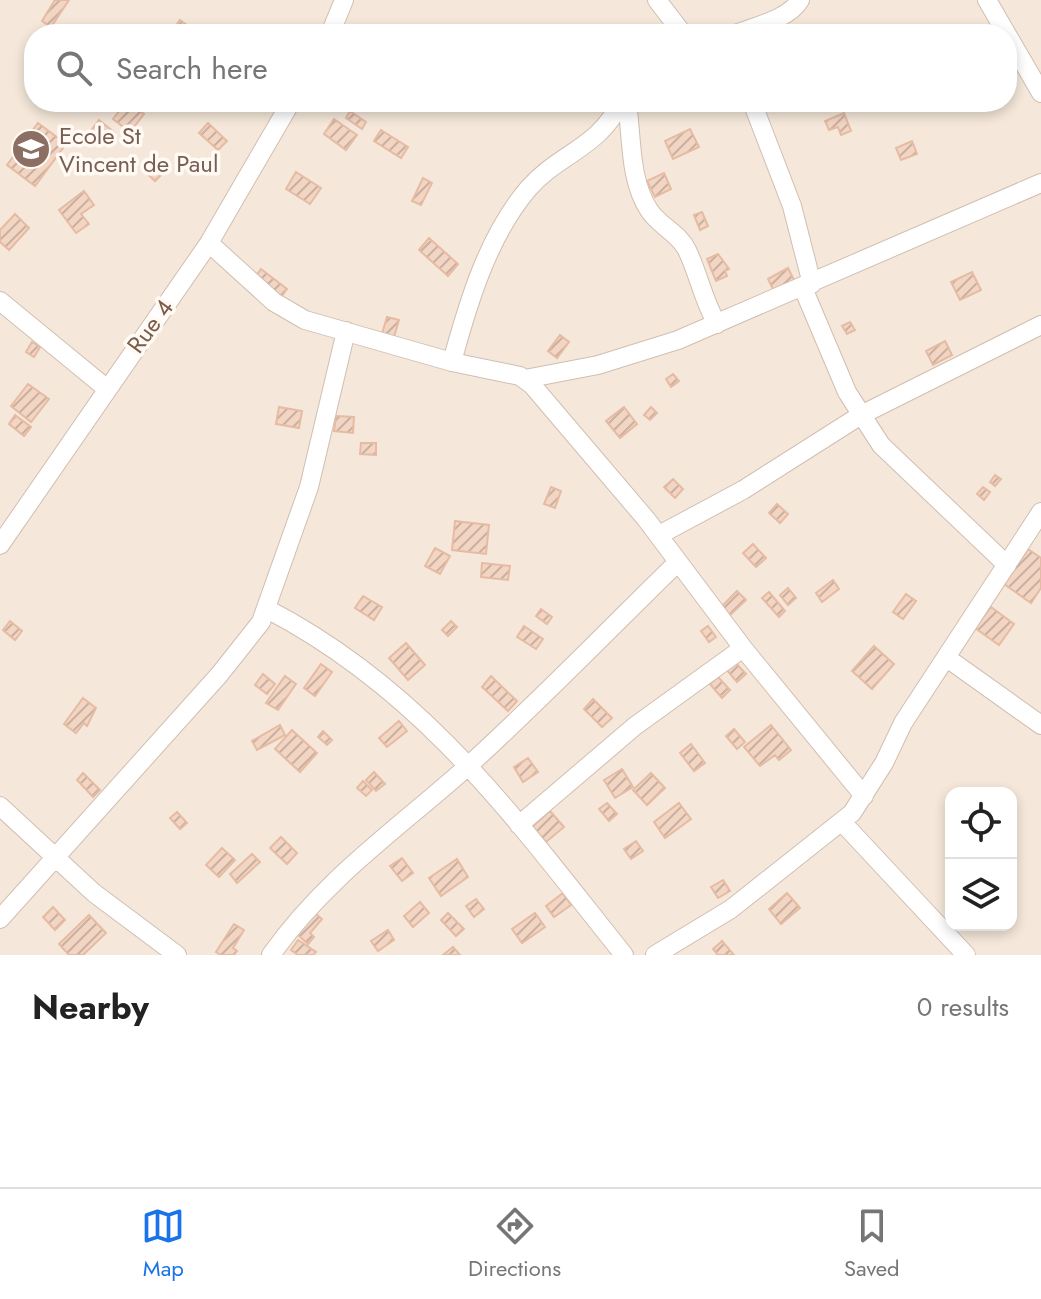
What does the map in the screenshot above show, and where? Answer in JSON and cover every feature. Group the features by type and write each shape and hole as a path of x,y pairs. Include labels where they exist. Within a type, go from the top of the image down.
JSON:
{"street":[{"path":"334,24 344,0"},
{"path":"657,0 675,24"},
{"path":"762,24 775,19 800,0"},
{"path":"987,0 1001,24"},
{"path":"1017,52 1041,93"},
{"name":"Rue 4","path":"0,545 209,243 285,112"},
{"path":"452,362 483,268 521,199 545,172 604,131 615,112"},
{"path":"628,112 635,174 642,198 650,213 687,249 702,299 717,324"},
{"path":"756,112 792,206 821,336 861,415 881,445 1007,565"},
{"path":"209,243 281,307 305,320 452,362 525,379 598,365 717,324 1041,183"},
{"path":"0,301 106,388"},
{"path":"659,535 743,490 861,415 1041,325"},
{"path":"0,919 219,675 267,609 309,487 346,331"},
{"path":"525,379 659,535 743,648 864,796"},
{"path":"655,955 731,909 842,822 864,796 903,723 1041,512"},
{"path":"271,955 308,907 336,879 468,766 678,562"},
{"path":"267,609 341,650 399,696 468,766 624,955"},
{"path":"519,825 647,717 743,648"},
{"path":"947,658 1041,725"},
{"path":"0,806 55,859 142,932 177,955"},
{"path":"842,822 966,955"}],"shaded area":[{"path":"0,0 1041,0 1041,955 0,955"}],"building":[{"path":"55,0 69,0 53,24 42,21"},
{"path":"118,112 144,114 130,132 113,119"},
{"path":"351,112 366,122 362,129 346,118"},
{"path":"844,113 851,131 841,135 838,127 829,130 825,121"},
{"path":"334,119 357,135 346,150 324,134"},
{"path":"99,120 115,133 105,146 89,133"},
{"path":"38,123 66,144 35,186 7,165"},
{"path":"208,123 227,141 218,150 199,133"},
{"path":"690,129 699,147 673,159 665,141"},
{"path":"381,130 408,147 401,158 374,141"},
{"path":"912,141 917,154 901,160 896,148"},
{"path":"150,161 163,173 155,181 142,169"},
{"path":"296,172 321,188 310,204 286,189"},
{"path":"664,173 671,189 655,197 647,181"},
{"path":"423,178 432,183 421,205 412,201"},
{"path":"84,191 94,205 81,214 89,224 76,233 59,210"},
{"path":"702,212 708,226 700,230 694,215"},
{"path":"15,214 29,228 9,250 0,242 0,230"},
{"path":"429,238 458,264 448,276 419,250"},
{"path":"718,254 729,269 725,271 727,276 716,281 707,259"},
{"path":"788,268 796,284 776,295 768,279"},
{"path":"261,269 287,289 279,300 253,280"},
{"path":"972,272 981,290 960,300 951,282"},
{"path":"387,317 399,320 392,344 380,340"},
{"path":"850,322 855,330 847,334 842,326"},
{"path":"560,335 569,342 557,358 548,351"},
{"path":"945,341 952,355 933,365 926,351"},
{"path":"32,342 40,347 34,357 26,352"},
{"path":"673,374 679,381 671,387 666,379"},
{"path":"28,384 49,399 31,422 11,406"},
{"path":"279,407 302,411 299,428 276,424"},
{"path":"624,407 637,424 620,438 606,421"},
{"path":"651,407 657,413 650,420 644,415"},
{"path":"15,415 31,427 24,436 9,424"},
{"path":"336,416 354,417 353,433 334,431"},
{"path":"361,443 376,443 376,455 360,454"},
{"path":"995,475 1001,479 995,486 990,482"},
{"path":"673,479 683,489 675,498 664,487"},
{"path":"551,487 561,491 555,508 544,504"},
{"path":"983,487 990,492 984,500 977,494"},
{"path":"777,504 788,514 780,523 769,513"},
{"path":"455,521 489,525 486,554 452,550"},
{"path":"753,544 766,558 756,567 743,553"},
{"path":"435,548 450,556 440,574 425,566"},
{"path":"1028,549 1041,558 1041,588 1031,603 1004,584"},
{"path":"482,563 510,566 508,580 481,577"},
{"path":"833,580 839,589 822,602 816,593"},
{"path":"788,588 796,598 788,605 780,595"},
{"path":"737,591 746,600 728,617 720,608"},
{"path":"769,592 785,611 779,617 762,598"},
{"path":"906,594 916,601 903,619 893,612"},
{"path":"363,596 382,607 374,620 355,608"},
{"path":"991,607 1014,624 999,645 975,628"},
{"path":"541,609 552,617 547,624 536,616"},
{"path":"10,621 22,631 15,640 3,630"},
{"path":"451,621 457,627 448,636 442,630"},
{"path":"524,626 543,639 536,649 517,637"},
{"path":"708,626 716,637 709,642 701,631"},
{"path":"406,643 425,665 408,680 389,658"},
{"path":"874,646 894,664 872,689 852,671"},
{"path":"734,661 746,674 737,682 725,668"},
{"path":"321,664 332,672 315,696 304,688"},
{"path":"263,674 275,684 267,694 255,685"},
{"path":"285,676 296,684 278,710 266,703"},
{"path":"491,676 517,701 508,711 482,687"},
{"path":"718,677 730,690 722,698 710,684"},
{"path":"83,698 96,708 87,726 84,723 76,733 64,724"},
{"path":"593,699 612,718 602,727 584,709"},
{"path":"399,721 407,731 387,747 379,738"},
{"path":"280,725 285,735 257,750 252,741"},
{"path":"771,725 791,750 779,760 775,755 760,766 744,747"},
{"path":"734,729 745,742 737,749 726,736"},
{"path":"292,730 317,753 300,772 275,749"},
{"path":"323,731 332,740 327,745 318,737"},
{"path":"691,744 705,763 694,771 680,753"},
{"path":"528,758 538,772 523,782 514,767"},
{"path":"622,769 633,787 615,798 604,780"},
{"path":"374,772 385,784 376,791 366,780"},
{"path":"83,773 100,790 93,797 77,780"},
{"path":"651,773 665,788 647,805 633,790"},
{"path":"363,781 372,790 366,796 357,788"},
{"path":"607,803 617,814 609,821 599,809"},
{"path":"679,803 691,819 665,838 654,822"},
{"path":"550,811 564,827 546,842 532,827"},
{"path":"177,812 187,823 180,829 170,818"},
{"path":"281,837 297,853 287,864 270,848"},
{"path":"636,841 643,851 631,859 624,849"},
{"path":"222,848 235,860 219,877 206,865"},
{"path":"252,854 260,862 237,883 230,874"},
{"path":"402,858 413,873 402,881 390,866"},
{"path":"457,859 468,877 441,896 429,878"},
{"path":"723,880 730,891 718,898 711,887"},
{"path":"563,893 571,905 554,917 546,906"},
{"path":"787,893 800,908 781,924 769,909"},
{"path":"476,899 484,909 474,917 466,906"},
{"path":"420,902 429,913 413,927 404,916"},
{"path":"53,907 65,920 55,930 43,917"},
{"path":"315,913 322,919 310,933 314,937 308,944 297,934"},
{"path":"448,913 464,929 456,936 441,920"},
{"path":"535,913 545,927 522,943 512,929"},
{"path":"89,915 106,933 83,955 69,955 59,944"},
{"path":"234,924 244,930 233,948 237,951 234,955 221,955 216,952"},
{"path":"388,930 394,940 378,951 371,941"},
{"path":"298,940 316,952 313,955 298,955 291,950"},
{"path":"722,941 734,955 718,955 713,949"},
{"path":"453,947 460,955 443,955"}],"place":[{"name":"Ecole St Vincent de Paul","path":"31,149"}]}
